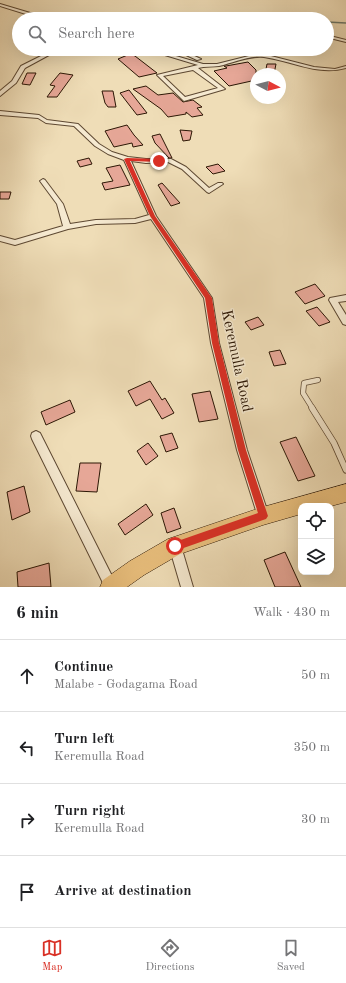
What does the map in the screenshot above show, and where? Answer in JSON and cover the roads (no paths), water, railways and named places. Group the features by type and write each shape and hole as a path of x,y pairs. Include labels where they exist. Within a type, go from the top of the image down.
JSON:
{"main road":[{"path":"110,587 137,568 175,546 263,516 346,494"}],"street":[{"path":"0,5 23,12"},
{"path":"334,37 346,41"},
{"path":"0,94 14,82 22,67 44,56"},
{"path":"174,56 203,64 217,65 249,57 263,56 314,68 338,70 346,73"},
{"path":"193,56 217,65"},
{"path":"194,68 222,89 184,99 159,75 194,68 203,64"},
{"path":"338,70 346,67"},
{"path":"0,113 39,117 46,121 76,125 97,145 110,153 127,159 146,161 169,160 184,168 209,191 220,184"},
{"name":"Keremulla Road","path":"127,159 153,216 208,298 215,343 240,442 263,516"},
{"path":"42,181 60,204 67,227"},
{"path":"0,238 15,243 67,227 96,222 135,221 153,216"},
{"path":"346,298 333,300 346,322"},
{"path":"36,436 110,587"},
{"path":"175,546 187,587"}],"lane":[{"path":"318,380 304,383 303,393 334,443 346,470"}],"waterway":[{"path":"334,22 346,23"}]}
